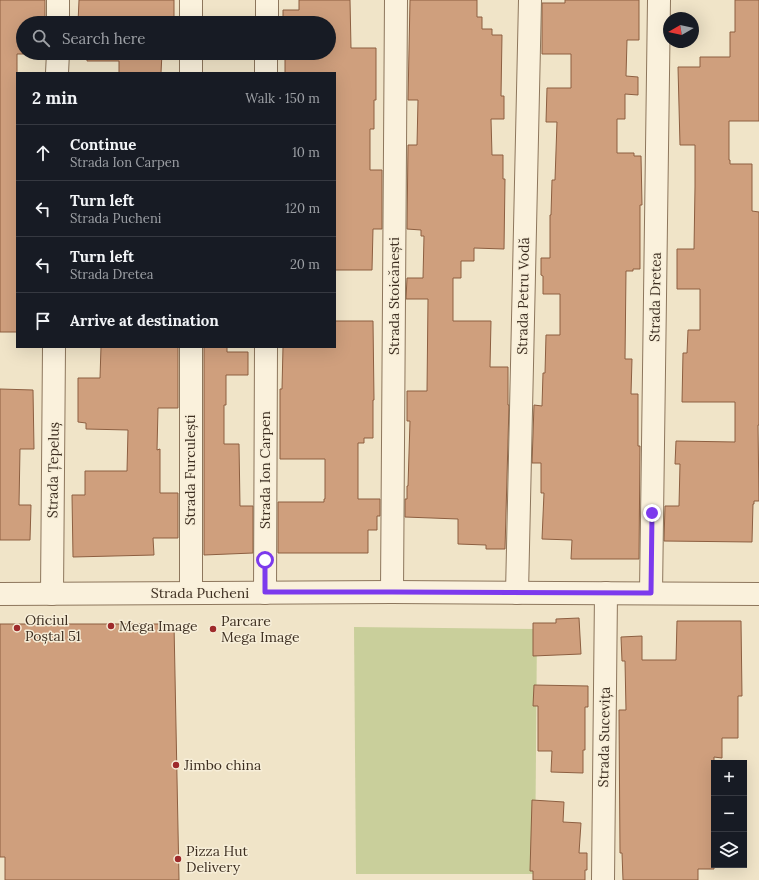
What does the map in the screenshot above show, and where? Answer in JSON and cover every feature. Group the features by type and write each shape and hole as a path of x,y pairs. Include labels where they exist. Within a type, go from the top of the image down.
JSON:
{"street":[{"path":"58,0 58,16"},
{"path":"191,16 192,0"},
{"path":"266,16 267,0"},
{"name":"Strada Stoicănești","path":"392,592 396,0"},
{"name":"Strada Petru Vodă","path":"517,592 530,0"},
{"name":"Strada Dretea","path":"651,593 659,0"},
{"path":"57,72 58,60"},
{"path":"191,60 191,72"},
{"path":"266,60 266,72"},
{"name":"Strada Țepeluș","path":"52,594 54,348"},
{"name":"Strada Furculești","path":"191,348 191,593"},
{"name":"Strada Ion Carpen","path":"265,592 266,348"},
{"name":"Strada Pucheni","path":"0,594 517,592 759,594"},
{"name":"Strada Sucevița","path":"603,880 606,593"}],"green space":[{"path":"354,627 537,629 535,874 356,874"}],"building":[{"path":"0,0 45,0 45,16 16,16 16,332 0,332"},
{"path":"79,0 174,0 174,16 78,16"},
{"path":"299,0 350,0 351,48 376,48 376,100 374,100 374,129 370,129 370,170 382,170 382,229 373,229 372,270 336,270 336,72 285,72 285,60 336,60 336,16 283,16 283,10 299,10"},
{"path":"410,0 477,0 477,17 482,17 482,29 492,29 492,35 502,35 501,96 504,96 504,119 491,119 492,155 503,155 503,179 505,179 504,249 474,248 474,261 461,261 461,278 453,278 453,321 491,321 490,367 508,367 509,405 505,549 486,549 486,545 458,544 458,519 405,517 405,499 407,499 408,486 410,421 407,421 407,391 427,391 428,299 406,299 407,278 423,278 424,236 421,236 421,230 407,229 408,145 417,145 418,100 408,100"},
{"path":"565,0 639,0 639,40 627,40 626,76 638,77 638,95 625,94 625,119 617,119 617,153 634,153 634,156 641,156 642,205 640,205 640,269 626,271 625,359 632,359 631,394 638,394 638,446 640,446 639,559 571,559 572,540 542,539 544,493 541,493 541,463 532,463 534,405 542,406 546,335 560,335 560,294 543,294 543,276 541,275 541,258 550,258 550,215 552,180 555,180 557,122 546,122 547,88 571,88 571,54 542,54 542,3 565,3"},
{"path":"735,0 759,0 759,121 729,121 729,160 730,164 752,164 752,211 759,212 759,501 754,501 753,504 752,542 664,541 665,506 679,506 680,464 675,464 676,441 735,442 735,402 682,402 683,353 687,353 688,330 700,330 700,289 677,289 677,249 694,249 695,187 695,145 680,145 678,67 700,67 700,57 730,57 730,32 735,32"},
{"path":"162,60 161,72 119,72 119,61 87,61"},
{"path":"336,321 373,321 373,438 364,438 364,443 358,443 358,499 380,499 380,516 377,516 377,530 368,530 368,553 278,553 278,502 324,502 325,499 325,459 280,459 280,389 282,389 283,348 336,348"},
{"path":"101,348 178,348 178,408 158,408 157,450 160,449 160,493 178,493 178,538 153,538 154,555 73,557 72,495 85,495 85,471 127,471 128,430 86,429 86,423 78,422 78,378 100,378"},
{"path":"204,348 227,348 227,352 248,352 248,375 226,375 224,444 239,444 240,506 253,506 253,553 204,555"},
{"path":"0,389 33,390 34,449 20,449 19,505 31,505 30,540 0,540"},
{"path":"579,618 581,654 533,656 533,623 556,623 556,619"},
{"path":"677,621 741,621 742,696 738,696 738,738 722,738 722,758 714,757 714,760 711,760 711,868 714,869 698,869 698,880 623,880 622,853 620,853 619,710 626,710 625,661 622,661 621,637 642,636 642,660 676,660"},
{"path":"0,624 174,624 179,880 5,880 5,857 0,857"},
{"path":"534,685 588,686 588,707 585,707 585,750 583,750 583,773 551,772 552,751 538,751 538,706 533,706"},
{"path":"532,800 564,802 563,822 581,823 579,853 587,853 587,870 585,870 585,880 533,880 533,871 530,871"}],"place":[{"name":"Mega Image","path":"111,626"},
{"name":"Oficiul Poștal 51","path":"17,628"},
{"name":"Parcare Mega Image","path":"213,629"},
{"name":"Jimbo china","path":"176,765"},
{"name":"Pizza Hut Delivery","path":"178,859"}],"route":[{"path":"265,560 265,592 651,593 652,513"}]}
